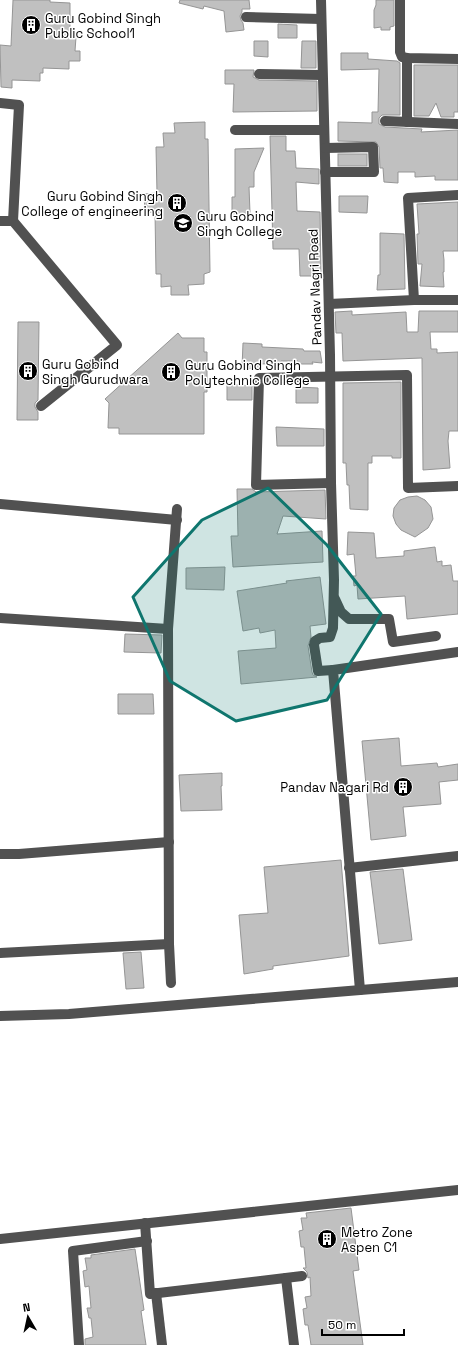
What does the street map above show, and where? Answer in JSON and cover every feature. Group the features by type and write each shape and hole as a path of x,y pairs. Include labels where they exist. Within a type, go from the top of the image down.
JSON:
{"street":[{"name":"Pandav Nagri Road","path":"321,0 329,304 334,595 333,628 330,637 320,638 315,641 314,645 318,671 333,670"},
{"path":"400,0 400,52 402,57 458,59"},
{"path":"246,17 321,18"},
{"path":"407,58 407,122"},
{"path":"259,74 322,75"},
{"path":"0,103 19,105 13,221 117,345 41,406"},
{"path":"385,121 458,124"},
{"path":"235,130 324,130"},
{"path":"325,148 373,147 374,172 325,172"},
{"path":"414,300 408,198 458,195"},
{"path":"0,221 13,221"},
{"path":"329,304 414,300 458,300"},
{"path":"331,483 256,486 259,378 407,375 408,488 458,486"},
{"path":"0,504 177,520"},
{"path":"170,983 168,629 178,509"},
{"path":"334,595 341,612 350,619 389,619 393,642 436,636"},
{"path":"0,618 168,629"},
{"path":"360,990 333,670 458,652"},
{"path":"0,854 19,854 169,842"},
{"path":"349,868 458,856"},
{"path":"0,953 169,944"},
{"path":"0,1016 69,1014 458,982"},
{"path":"0,1239 458,1190"},
{"path":"145,1223 150,1294 302,1276"},
{"path":"79,1345 73,1251 147,1241"},
{"path":"286,1278 294,1345"},
{"path":"156,1293 162,1345"}],"highlighted area":[{"path":"268,488 327,545 381,614 327,700 236,721 170,681 133,597 202,520"}],"building":[{"name":"Guru Gobind Singh Public School1","path":"13,0 50,0 50,2 70,3 70,37 76,37 75,51 80,51 80,61 69,61 69,69 43,68 43,73 40,73 40,81 12,80 12,88 1,87 0,45 11,46"},
{"path":"180,0 249,0 250,9 242,9 240,16 244,30 226,32 224,11 204,6 203,9 179,3"},
{"path":"376,0 394,0 394,26 390,27 390,30 381,30 381,27 374,28 374,10"},
{"path":"278,24 297,25 297,38 278,38"},
{"path":"254,41 268,41 268,57 254,56"},
{"path":"302,41 316,41 316,68 301,68"},
{"path":"341,53 368,53 368,59 397,61 400,63 400,115 382,115 379,118 379,124 385,127 422,129 421,132 458,130 458,180 435,180 435,176 415,177 415,172 398,172 398,183 384,182 383,168 380,168 379,147 376,142 338,141 338,122 372,123 372,112 378,112 379,69 341,70"},
{"path":"414,65 458,65 458,112 454,112 454,117 441,117 436,103 429,116 414,116"},
{"path":"225,70 254,70 253,77 259,80 317,81 317,111 233,112 234,84 225,84"},
{"name":"Guru Gobind Singh College of engineering","path":"205,122 205,139 208,139 210,272 204,274 204,284 188,285 189,295 171,295 171,286 161,287 161,274 156,274 155,212 145,213 144,194 157,193 156,147 164,147 163,133 175,133 174,123"},
{"path":"270,136 286,136 286,151 295,151 296,168 319,169 319,184 296,182 297,211 320,212 321,276 300,276 299,249 273,249"},
{"path":"264,148 254,172 254,187 249,187 250,213 232,214 232,197 235,197 235,149"},
{"path":"338,154 367,154 367,166 338,166"},
{"path":"339,196 368,196 367,213 339,212"},
{"path":"458,202 458,251 443,251 444,287 420,286 422,264 418,264 417,234 419,234 417,204"},
{"path":"380,233 404,234 405,289 377,290 378,275 380,275"},
{"path":"352,311 352,315 406,312 407,332 418,332 419,311 458,311 458,332 430,332 431,349 437,349 437,353 458,352 458,431 449,431 448,441 450,468 423,470 422,358 343,361 342,333 336,333 335,312"},
{"name":"Guru Gobind Singh Gurudwara","path":"18,322 39,322 38,400 35,403 35,407 38,412 38,420 17,420"},
{"name":"Guru Gobind Singh Polytechnic College","path":"178,333 182,338 204,338 204,352 207,352 207,392 204,392 204,434 119,434 119,428 108,428 109,403 105,399"},
{"path":"243,343 262,344 262,347 320,351 322,363 312,362 313,364 298,364 298,361 281,361 281,363 261,364 258,369 242,368"},
{"path":"401,382 401,458 392,458 392,456 372,456 372,463 368,463 368,510 350,509 346,463 343,463 343,383"},
{"path":"227,384 252,386 252,400 227,400"},
{"path":"296,387 318,388 318,403 296,403"},
{"path":"276,427 324,429 324,446 277,446"},
{"path":"237,489 252,489 256,492 325,490 326,519 283,516 277,534 322,531 323,562 233,567 231,536 238,536"},
{"path":"417,496 425,500 431,507 433,519 428,528 415,537 401,530 396,524 393,516 394,508 400,500"},
{"path":"348,532 374,533 376,558 404,556 404,551 435,547 437,562 442,561 442,566 451,565 453,581 458,581 458,614 407,619 405,596 358,599 357,585 354,586 353,576 356,576 354,554 347,555"},
{"path":"225,567 224,590 186,589 186,568"},
{"path":"320,577 326,624 310,626 311,637 308,646 312,672 313,675 317,677 241,684 238,651 276,648 275,630 260,633 259,628 243,631 237,591 287,583 286,581"},
{"path":"125,634 162,635 161,653 124,652"},
{"path":"118,694 153,694 154,714 118,714"},
{"path":"399,738 401,766 437,763 438,767 458,764 458,780 439,782 441,804 403,807 406,836 371,840 362,741"},
{"path":"222,773 222,810 181,811 179,775"},
{"path":"341,860 349,956 273,966 273,969 244,974 239,915 268,913 264,867"},
{"path":"403,869 412,940 379,944 370,872"},
{"path":"141,952 144,988 126,989 123,953"},
{"path":"351,1208 359,1270 353,1271 363,1345 311,1345 308,1325 305,1325 303,1309 307,1308 305,1297 311,1296 310,1277 308,1278 307,1272 303,1268 306,1268 304,1247 301,1247 299,1231 303,1230 301,1218 307,1218 306,1213"},
{"path":"135,1249 144,1310 141,1311 146,1345 85,1345 85,1339 93,1337 91,1318 89,1318 87,1308 91,1308 89,1286 85,1287 83,1271 87,1270 85,1258 91,1258 91,1255"}],"place":[{"name":"Guru Gobind Singh Public School1","path":"31,25"},
{"name":"Guru Gobind Singh College of engineering","path":"177,203"},
{"name":"Guru Gobind Singh College","path":"183,223"},
{"name":"Guru Gobind Singh Gurudwara","path":"28,371"},
{"name":"Guru Gobind Singh Polytechnic College","path":"171,372"},
{"name":"Pandav Nagari Rd","path":"403,787"},
{"name":"Metro Zone Aspen C1","path":"327,1239"}]}
